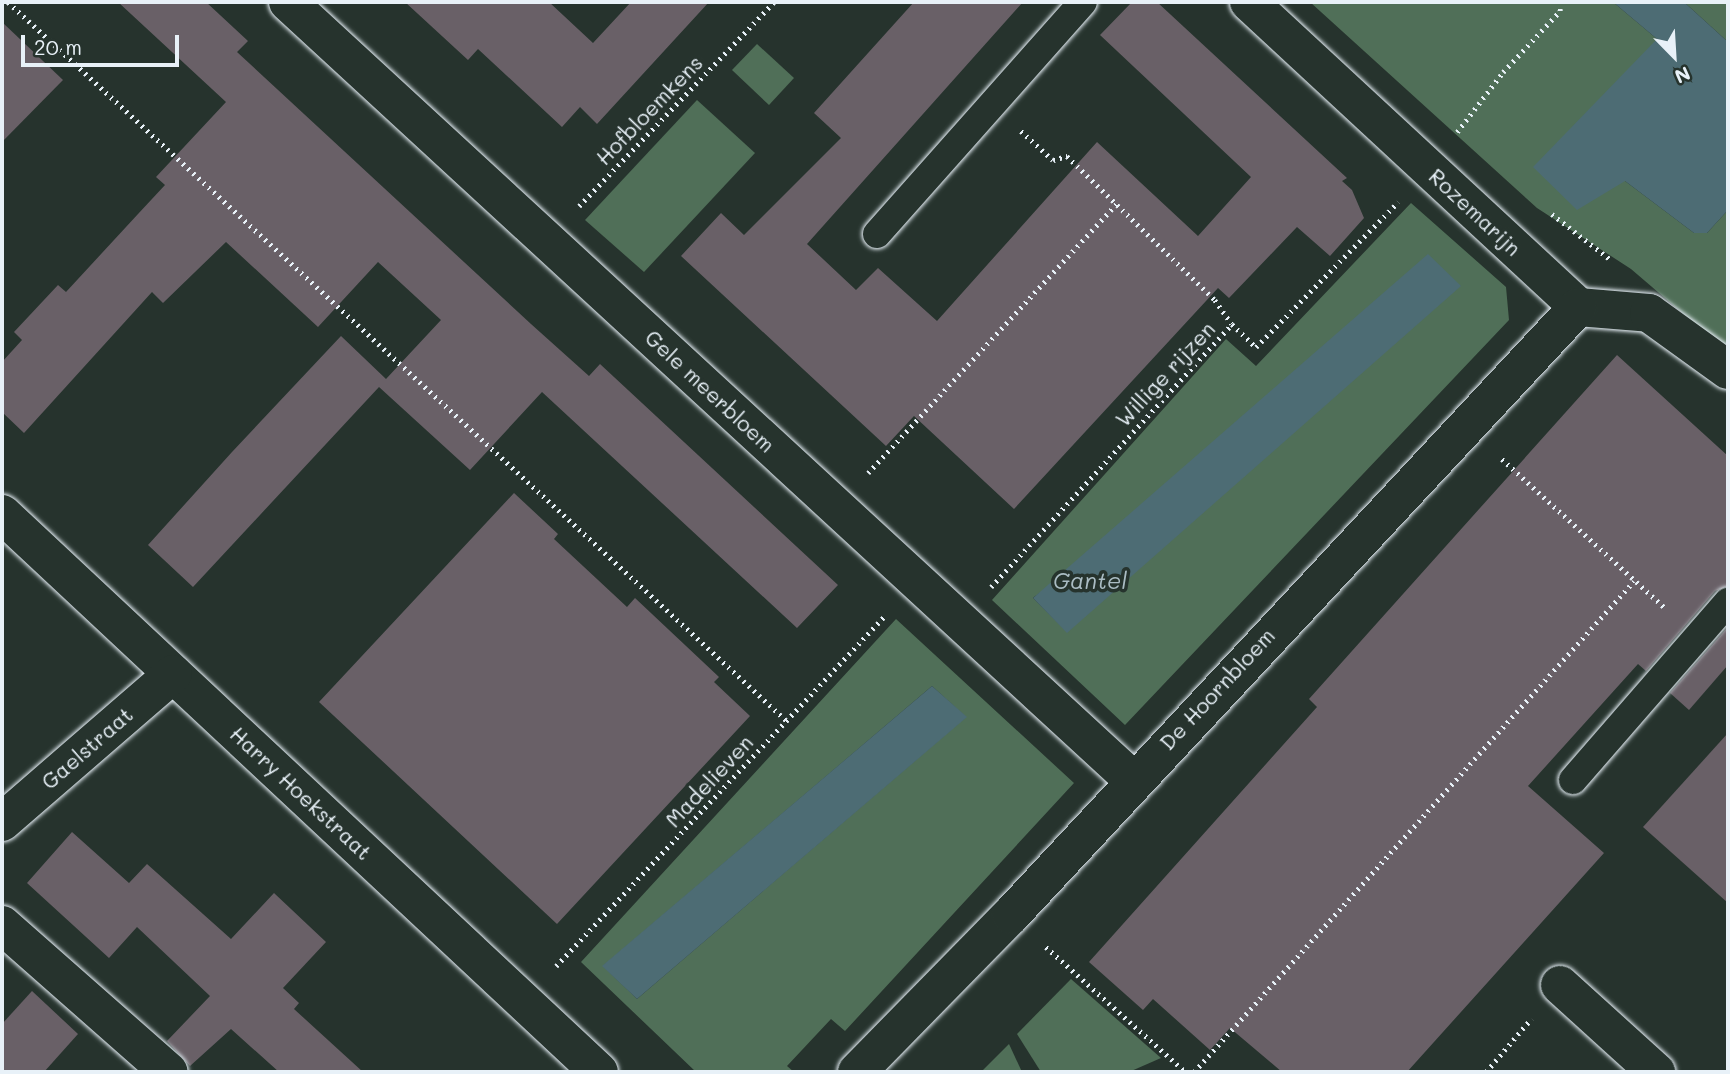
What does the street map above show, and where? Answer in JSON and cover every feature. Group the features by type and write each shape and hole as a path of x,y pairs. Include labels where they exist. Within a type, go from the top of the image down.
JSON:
{"street":[{"name":"Gele meerbloem","path":"288,2 1133,780"},
{"name":"Rozemarijn","path":"1249,2 1578,307"},
{"path":"1578,307 1649,313 1728,370"},
{"name":"De Hoornbloem","path":"857,1072 1011,915 1133,780 1578,307"},
{"name":"Harry Hoekstraat","path":"2,514 599,1072"},
{"name":"Gaelstraat","path":"2,822 173,674"},
{"path":"2,925 169,1072"},
{"path":"1560,985 1656,1072"}],"lane":[{"path":"877,234 1083,2"},
{"path":"1573,780 1728,602"}],"path":[{"path":"8,2 787,721"},
{"name":"Hofbloemkens","path":"547,240 774,2"},
{"path":"1460,144 1454,136 1468,115 1560,11 1559,2"},
{"path":"992,104 1053,160 1067,156 1215,300 1232,324"},
{"name":"Willige rijzen","path":"960,621 1232,324 1256,347 1430,170"},
{"path":"836,507 1116,204"},
{"path":"1543,207 1614,262"},
{"path":"1465,425 1698,637"},
{"path":"1194,1072 1634,581"},
{"name":"Madelieven","path":"523,1001 917,582"},
{"path":"1011,915 1186,1072"},
{"path":"1486,1072 1560,985"}],"green space":[{"path":"1310,2 1613,2 1657,39 1625,181 1694,233 1707,233 1728,210 1728,352 1631,269 1537,208"},
{"path":"1684,2 1728,2 1728,42"},
{"path":"757,44 794,78 769,105 732,70"},
{"path":"697,100 755,153 644,272 585,220"},
{"path":"1411,203 1506,287 1509,320 1125,725 992,600 1226,339 1256,366","holes":["1461,285 1067,632 1034,597"]},
{"path":"896,619 1074,783 845,1031 831,1019 787,1066 794,1072 696,1072 581,962","holes":["932,686 966,717 637,999 603,966"]},
{"path":"1071,979 1161,1058 1129,1072 1041,1072 1017,1034"},
{"path":"1009,1044 1022,1072 981,1072"}],"water":[{"path":"1613,2 1684,2 1728,42 1728,210 1707,233 1694,233 1625,181 1577,210 1533,167 1657,39"},
{"name":"Gantel","path":"1428,254 1461,286 1067,633 1033,598"},
{"path":"932,686 967,717 637,999 602,966"}],"building":[{"path":"118,2 206,2 248,41 237,52 531,324 589,376 600,364 838,585 797,628 542,392 470,470 379,387 193,587 148,545 232,452 341,336 386,379 441,320 378,262 318,327 226,242 163,303 152,292 24,433 2,412 2,362 22,340 14,332 58,285 66,292 165,185 156,177 226,102"},
{"path":"405,2 549,2 593,43 631,2 709,2 597,124 580,107 562,127 478,49 468,60"},
{"path":"914,2 1023,2 807,244 856,290 878,268 937,321 1097,142 1198,236 1251,177 1100,35 1132,2 1157,2 1347,178 1342,181 1352,190 1364,218 1330,256 1297,227 1229,298 1218,288 1014,509 914,416 886,446 681,256 721,213 744,235 841,138 814,113"},
{"path":"2,22 63,80 2,142"},
{"path":"1617,355 1728,456 1728,586 1715,591 1646,671 1638,664 1528,786 1604,853 1407,1072 1282,1072 1230,1028 1210,1050 1153,999 1143,1010 1089,962 1317,707 1309,699"},
{"path":"514,493 558,534 554,539 627,607 635,598 719,677 714,682 750,716 557,924 319,702"},
{"path":"1728,627 1728,665 1689,710 1670,693"},
{"path":"1728,733 1728,903 1643,827"},
{"path":"72,832 129,883 147,864 231,939 274,893 326,942 283,988 299,1003 294,1009 363,1072 279,1072 231,1029 190,1066 167,1041 210,996 137,927 109,958 27,883"},
{"path":"32,991 78,1034 44,1072 2,1072 2,1024"}]}
